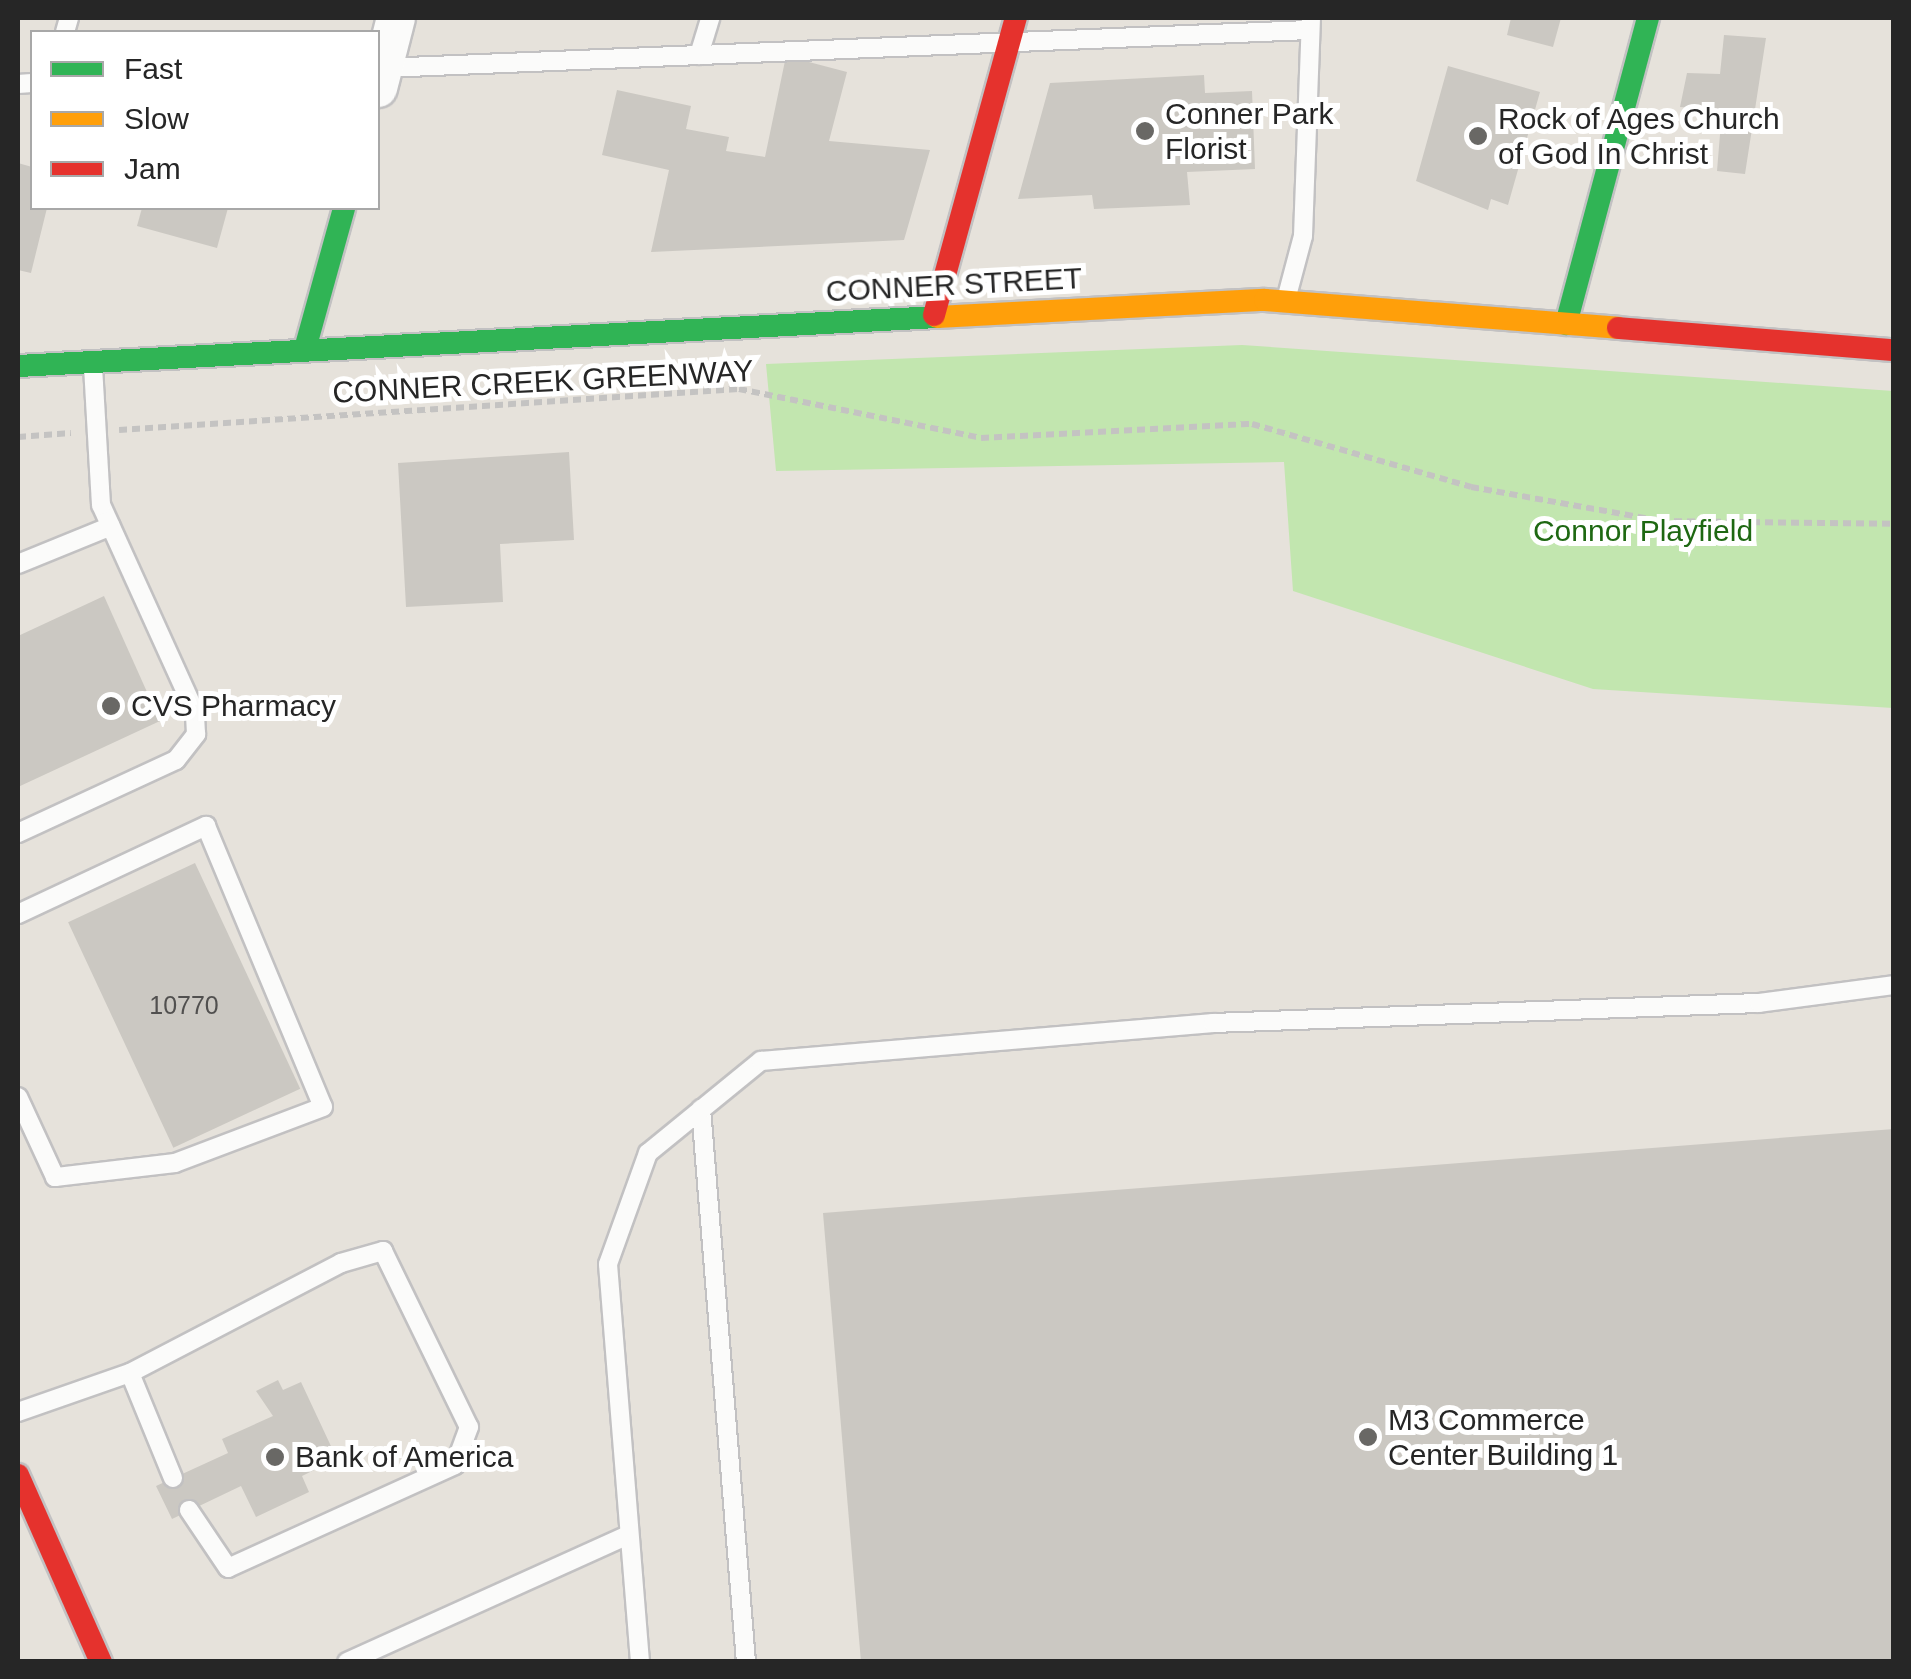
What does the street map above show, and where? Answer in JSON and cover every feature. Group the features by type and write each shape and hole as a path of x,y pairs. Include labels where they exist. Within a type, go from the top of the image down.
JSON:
{"main road":[{"path":"934,315 1016,18"},
{"path":"1566,324 1648,18"},
{"path":"306,349 343,210"},
{"name":"CONNER STREET","path":"18,366 934,315 1286,302 1894,350"},
{"path":"18,1475 101,1662"}],"street":[{"path":"380,72 396,18"}],"lane":[{"path":"700,56 710,18"},
{"path":"380,75 1309,24 1304,236 1286,302"},
{"path":"18,833 176,760 196,734 195,712 110,526 92,362"},
{"path":"18,564 110,526"},
{"path":"18,914 206,826 323,1107 175,1164 54,1178 18,1097"},
{"path":"640,1662 608,1264 648,1153 760,1061 1213,1023 1760,1003 1894,985"},
{"path":"701,1110 746,1662"},
{"path":"18,1412 130,1373 325,1271 383,1250 469,1427 455,1464 266,1558 228,1568 188,1510"},
{"path":"130,1373 174,1478"},
{"path":"347,1662 628,1535"}],"path":[{"name":"CONNER CREEK GREENWAY","path":"18,437 739,390 981,438 1252,424 1471,487 1661,521 1894,524"}],"green space":[{"name":"Connor Playfield","path":"1242,345 1893,391 1893,708 1593,689 1293,591 1284,462 776,471 766,364"}],"building":[{"name":"Rock of Ages Church of God In Christ","path":"1511,18 1561,18 1553,47 1507,35"},
{"path":"1724,35 1766,38 1745,174 1717,171 1722,110 1680,107 1687,73 1720,74"},
{"path":"786,56 847,72 829,141 930,150 904,240 651,252 669,170 602,155 617,90 691,106 686,129 729,137 726,151 765,157"},
{"name":"Rock of Ages Church of God In Christ","path":"1448,66 1540,92 1508,205 1491,199 1488,210 1416,181"},
{"name":"Conner Park Florist","path":"1204,75 1205,93 1252,91 1255,169 1187,172 1190,205 1094,209 1092,195 1018,199 1050,83"},
{"path":"18,163 30,166 30,210 47,210 31,273 18,270"},
{"path":"141,210 227,210 217,248 137,226"},
{"path":"569,452 574,540 500,544 503,602 406,607 398,463"},
{"path":"104,596 160,721 18,787 18,636"},
{"path":"195,863 300,1089 173,1148 68,922"},
{"name":"M3 Commerce Center Building 1","path":"1894,1129 1894,1662 861,1662 823,1213"},
{"path":"278,1380 283,1390 301,1382 337,1459 302,1476 309,1492 256,1517 241,1486 172,1519 156,1486 228,1453 222,1439 273,1416 256,1391"}],"traffic: fast":[{"path":"1566,324 1648,18"},
{"path":"305,349 343,210"},
{"path":"18,366 937,317"}],"traffic: slow":[{"path":"937,317 1265,300 1618,328"}],"traffic: jam":[{"path":"934,315 1016,18"},
{"path":"1618,328 1894,350"},
{"path":"18,1475 101,1662"}],"place":[{"name":"Conner Park Florist","path":"1145,131"},
{"name":"Rock of Ages Church of God In Christ","path":"1478,136"},
{"name":"CVS Pharmacy","path":"111,706"},
{"name":"M3 Commerce Center Building 1","path":"1368,1437"},
{"name":"Bank of America","path":"275,1457"}]}
